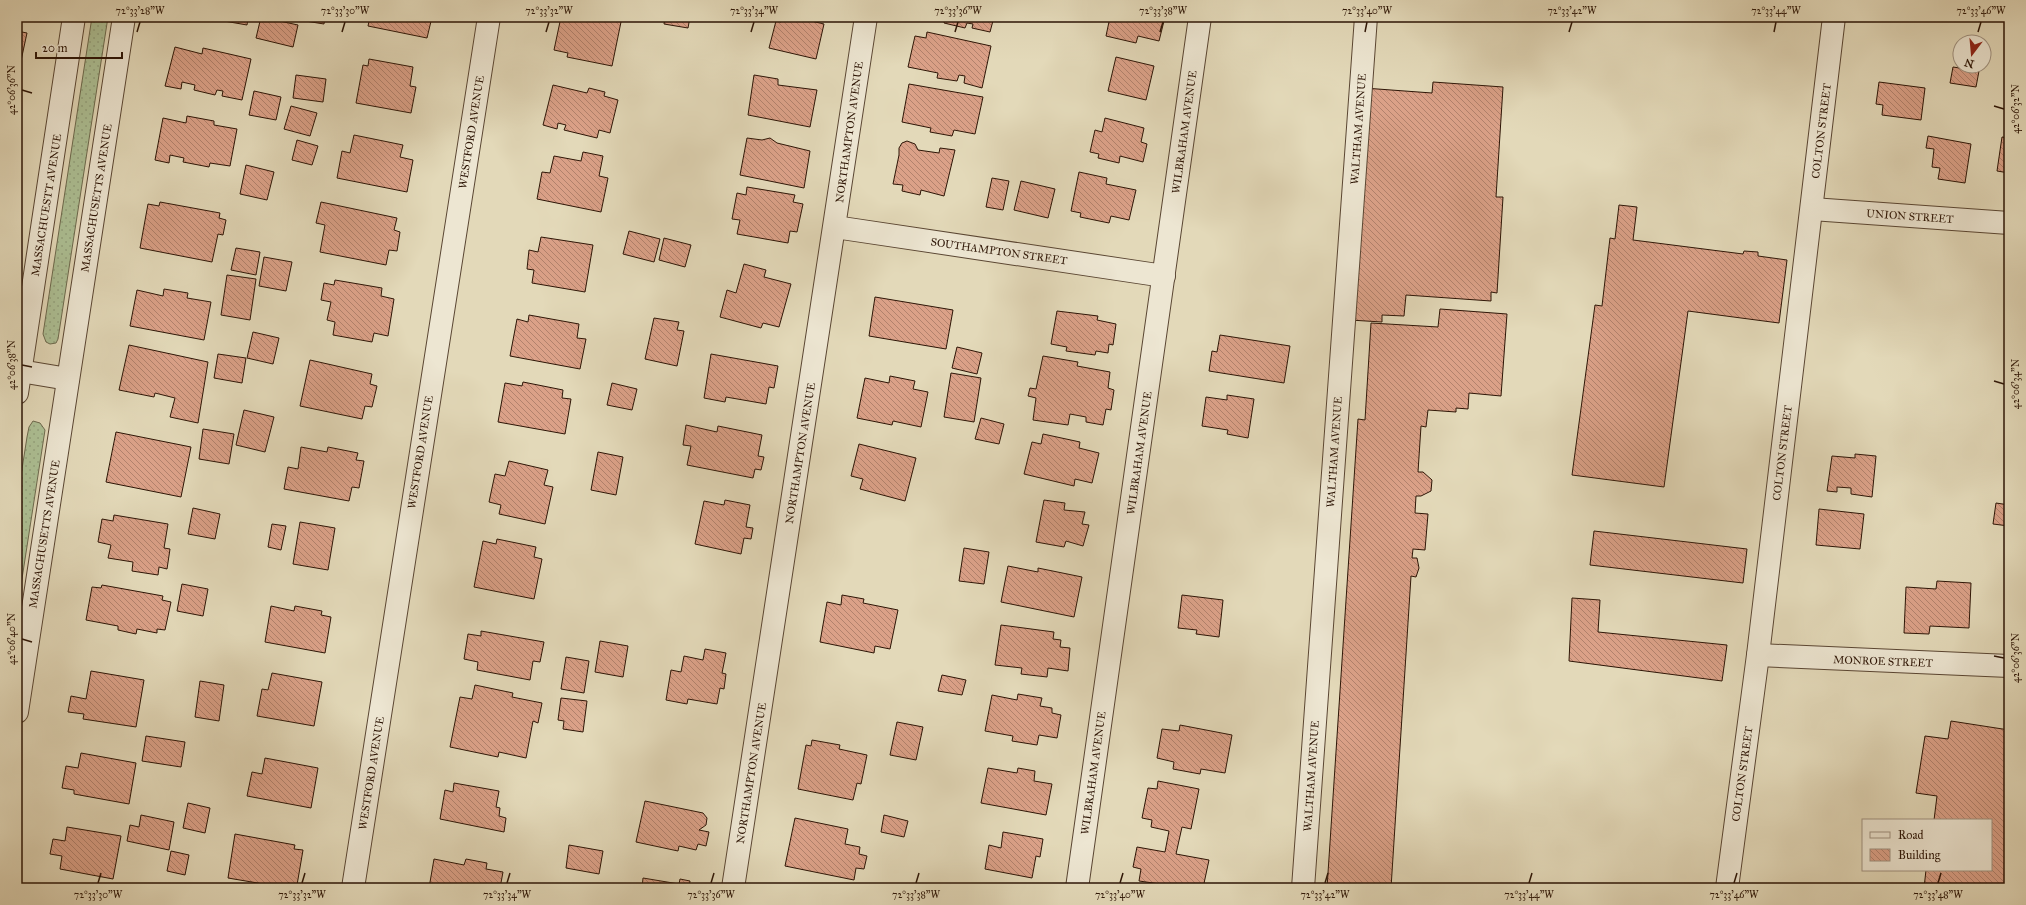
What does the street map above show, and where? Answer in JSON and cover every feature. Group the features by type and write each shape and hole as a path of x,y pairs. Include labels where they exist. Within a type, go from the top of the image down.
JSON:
{"street":[{"name":"MASSACHUESTT AVENUE","path":"17,393 74,17"},
{"name":"MASSACHUSETTS AVENUE","path":"17,712 124,17"},
{"name":"WESTFORD AVENUE","path":"353,888 489,17"},
{"name":"NORTHAMPTON AVENUE","path":"733,888 866,17"},
{"name":"WILBRAHAM AVENUE","path":"1077,888 1200,17"},
{"name":"WALTHAM AVENUE","path":"1303,888 1366,17"},
{"name":"COLTON STREET","path":"1727,888 1758,656 1834,17"},
{"name":"UNION STREET","path":"1812,209 2009,223"},
{"name":"SOUTHAMPTON STREET","path":"835,227 1164,276"},
{"path":"20,371 68,379"},
{"name":"MONROE STREET","path":"1758,656 2009,666"}],"green space":[{"path":"92,17 108,17 58,339 56,343 50,344 46,342 43,334"},
{"path":"33,421 40,423 45,430 17,611 17,501 29,427"}],"building":[{"path":"201,17 254,18 248,18 247,25"},
{"path":"261,17 298,25 293,47 256,38"},
{"path":"300,17 325,17 324,24 299,20"},
{"path":"370,17 432,17 427,38 368,26"},
{"path":"561,17 622,17 612,66 567,57 568,53 554,50"},
{"path":"665,17 690,17 688,28 664,24"},
{"path":"782,17 804,17 803,19 824,24 816,59 769,48 776,21 781,22"},
{"path":"939,17 994,17 990,32 972,28 973,24 967,23 965,28 944,23 945,19"},
{"path":"1110,17 1155,17 1154,19 1164,21 1159,41 1138,36 1136,43 1106,36"},
{"path":"17,31 27,33 19,70 17,70"},
{"path":"927,32 991,46 982,88 964,83 965,76 959,75 957,81 937,78 938,73 908,67 915,36 926,38"},
{"path":"175,47 202,54 203,48 251,59 242,100 222,96 223,91 217,90 215,95 194,90 195,85 182,82 181,89 165,86"},
{"path":"1116,57 1154,66 1146,100 1108,91"},
{"path":"369,59 413,67 410,86 416,87 411,113 356,103 363,65 368,66"},
{"path":"1952,72 1952,74 1978,74 1976,87 1950,83"},
{"path":"296,75 326,79 323,102 293,98"},
{"path":"754,75 778,79 778,85 817,90 810,127 748,115"},
{"path":"1433,82 1503,87 1496,197 1503,197 1497,293 1491,292 1491,301 1406,295 1404,316 1382,315 1382,322 1350,320 1364,88 1432,93"},
{"path":"1879,82 1925,88 1921,120 1882,115 1883,105 1876,104"},
{"path":"909,84 983,97 975,134 954,130 952,136 930,132 931,128 902,122"},
{"path":"553,85 587,93 589,88 605,92 604,96 618,100 610,133 599,130 597,138 564,130 566,125 558,123 557,129 543,125"},
{"path":"254,91 281,97 276,120 249,115"},
{"path":"291,106 317,113 310,136 284,129"},
{"path":"187,116 214,121 214,125 237,129 230,166 210,163 209,167 183,162 184,158 170,155 169,163 155,160 163,118 186,123"},
{"path":"1105,118 1144,128 1141,142 1147,144 1143,162 1120,156 1119,163 1098,158 1099,154 1090,152 1095,130 1102,132"},
{"path":"354,135 403,145 400,157 413,160 407,192 337,178 342,151 350,153"},
{"path":"1928,136 1971,144 1965,183 1938,179 1940,168 1932,167 1934,149 1926,148"},
{"path":"2002,137 2009,138 2009,173 1997,171"},
{"path":"747,138 762,140 770,138 777,143 810,151 804,188 740,175"},
{"path":"297,140 318,146 312,165 292,160"},
{"path":"907,141 915,144 918,150 939,153 940,148 955,150 944,196 921,190 920,195 902,191 903,185 893,184 899,148 902,143"},
{"path":"583,152 603,156 599,176 608,178 601,212 537,199 542,172 550,173 554,156 581,161"},
{"path":"246,165 274,172 267,200 240,194"},
{"path":"1079,172 1107,178 1106,184 1136,190 1129,220 1111,216 1109,223 1080,217 1081,213 1071,211"},
{"path":"992,178 1009,181 1003,210 986,207"},
{"path":"1021,181 1055,189 1048,218 1014,210"},
{"path":"747,187 795,195 793,202 803,204 797,232 790,231 788,243 737,234 740,220 732,219 737,193 746,195"},
{"path":"160,202 220,213 219,218 226,220 223,235 218,234 212,262 140,248 148,204 159,206"},
{"path":"321,202 397,218 394,230 400,232 397,251 389,250 386,265 320,252 325,225 316,223"},
{"path":"1619,205 1637,207 1633,240 1743,254 1744,251 1758,252 1758,256 1787,260 1779,323 1688,311 1664,487 1572,475 1595,305 1602,306 1610,238 1615,239"},
{"path":"629,231 660,239 654,262 623,254"},
{"path":"541,237 593,245 585,292 532,283 534,270 527,269 529,250 538,252"},
{"path":"664,238 691,245 685,267 659,260"},
{"path":"236,248 260,252 256,275 231,270"},
{"path":"264,257 292,262 286,291 259,286"},
{"path":"744,264 766,270 764,277 791,284 779,327 763,323 761,328 720,317 727,290 736,293"},
{"path":"227,275 256,279 250,320 221,315"},
{"path":"335,280 382,288 381,296 394,299 388,336 374,333 372,342 333,335 335,322 327,320 331,302 321,300 324,283 334,285"},
{"path":"164,289 188,293 187,298 211,302 204,340 130,326 137,290 163,296"},
{"path":"875,297 953,310 946,349 869,336"},
{"path":"1440,309 1507,314 1501,396 1469,393 1468,409 1456,408 1456,412 1428,410 1426,427 1421,426 1418,472 1423,472 1432,480 1431,491 1421,496 1416,496 1415,513 1428,514 1425,550 1413,549 1412,558 1417,558 1419,568 1416,577 1411,576 1391,888 1327,888 1358,419 1365,420 1371,323 1438,327"},
{"path":"1057,311 1098,316 1097,320 1116,324 1113,345 1109,344 1108,353 1096,351 1095,355 1066,351 1067,347 1051,344"},
{"path":"529,315 579,324 577,338 586,339 580,369 510,356 517,319 528,322"},
{"path":"654,318 679,322 677,330 684,331 677,366 645,359"},
{"path":"253,332 279,338 273,364 247,358"},
{"path":"1220,335 1290,346 1284,383 1209,371 1212,351 1217,352"},
{"path":"129,345 208,362 198,423 170,417 175,398 155,393 154,397 119,390"},
{"path":"957,347 982,353 977,374 952,368"},
{"path":"218,354 246,358 242,383 214,378"},
{"path":"711,354 778,366 774,388 769,387 766,404 726,397 725,402 704,398"},
{"path":"1043,356 1078,362 1077,366 1110,372 1108,388 1114,390 1111,410 1106,409 1103,425 1086,422 1086,417 1070,414 1068,425 1033,420 1036,398 1028,396 1030,388 1036,389"},
{"path":"310,360 372,374 370,384 377,386 372,407 365,406 362,419 300,406"},
{"path":"951,373 981,378 974,422 944,417"},
{"path":"890,376 915,381 913,389 928,392 921,427 893,421 892,425 857,418 865,378 889,383"},
{"path":"523,382 563,390 562,398 571,399 565,434 498,422 505,383 522,386"},
{"path":"612,383 637,389 632,410 607,405"},
{"path":"1227,395 1254,399 1248,438 1227,434 1228,430 1202,426 1206,397 1227,400"},
{"path":"244,410 274,417 265,452 236,445"},
{"path":"981,418 1004,424 999,444 975,439"},
{"path":"686,425 717,432 718,426 762,435 758,456 764,457 761,470 755,469 753,478 687,465 691,446 683,445"},
{"path":"203,429 234,434 229,464 199,459"},
{"path":"116,432 191,447 181,497 106,482"},
{"path":"1043,434 1080,442 1079,448 1099,453 1092,483 1075,479 1074,486 1024,474 1032,442 1041,444"},
{"path":"859,444 916,458 905,501 860,489 863,479 851,476"},
{"path":"301,447 327,452 328,447 358,453 356,460 364,461 359,488 352,487 349,501 284,489 288,467 298,469"},
{"path":"598,452 623,457 616,495 591,490"},
{"path":"1855,454 1876,456 1872,497 1851,494 1851,488 1837,487 1837,492 1827,491 1832,456 1855,458"},
{"path":"509,461 548,470 544,485 553,487 545,524 499,514 501,505 489,502 495,474 505,476"},
{"path":"725,500 750,505 746,527 753,528 751,539 744,538 741,554 695,544 704,501 724,505"},
{"path":"1044,500 1065,503 1064,510 1085,512 1082,524 1089,525 1083,546 1066,541 1064,547 1036,542"},
{"path":"1996,503 2009,505 2009,526 1993,524"},
{"path":"193,508 220,514 215,539 188,534"},
{"path":"1819,509 1864,514 1860,549 1816,545"},
{"path":"114,515 168,524 164,548 170,549 167,569 159,567 158,575 132,571 133,562 108,558 111,545 98,542 102,519 113,521"},
{"path":"300,522 335,528 328,570 293,564"},
{"path":"272,524 286,526 281,550 268,547"},
{"path":"1594,531 1747,549 1743,583 1590,565"},
{"path":"497,539 536,547 534,557 542,559 534,599 474,587 483,541 496,544"},
{"path":"964,548 989,552 984,584 959,581"},
{"path":"1008,566 1038,572 1038,568 1082,577 1074,617 1001,602"},
{"path":"1937,581 1971,583 1969,628 1930,626 1929,634 1904,633 1906,587 1936,589"},
{"path":"182,584 208,589 203,616 177,611"},
{"path":"102,585 163,596 162,600 171,602 165,630 157,629 157,633 137,629 136,634 118,630 118,626 86,620 92,587 101,588"},
{"path":"842,595 864,599 863,603 898,610 890,649 875,646 874,653 820,642 827,602 841,605"},
{"path":"1182,595 1223,600 1219,637 1196,634 1197,630 1178,628"},
{"path":"1572,598 1600,600 1598,632 1727,645 1722,681 1569,661"},
{"path":"271,606 294,611 295,606 322,611 321,615 331,617 325,653 265,642"},
{"path":"1001,625 1054,632 1053,639 1061,640 1060,647 1070,648 1068,671 1048,668 1047,677 1021,674 1022,668 995,665"},
{"path":"481,631 544,642 540,662 533,661 530,680 477,670 478,662 464,659 468,634 481,636"},
{"path":"600,641 628,646 623,677 595,672"},
{"path":"705,649 726,653 722,673 726,674 724,689 720,688 717,704 688,699 687,704 666,700 671,670 681,672 684,656 703,660"},
{"path":"566,657 589,661 584,693 561,689"},
{"path":"91,671 144,680 136,727 83,719 84,714 68,712 71,696 86,699"},
{"path":"272,673 322,682 314,726 257,716 262,689 268,690"},
{"path":"942,675 966,680 962,695 938,691"},
{"path":"200,681 224,685 219,721 195,717"},
{"path":"475,685 513,693 512,697 542,703 538,723 533,721 526,758 499,752 498,757 450,747 460,697 472,699"},
{"path":"1018,694 1042,698 1040,706 1052,708 1052,713 1061,715 1057,738 1039,735 1037,745 1012,741 1013,736 985,731 992,695 1017,700"},
{"path":"561,698 587,701 583,732 563,729 564,721 558,720"},
{"path":"1951,721 2009,730 2009,888 1924,888 1926,871 1992,871 1992,819 1934,819 1937,796 1916,793 1925,736 1948,739"},
{"path":"897,722 923,727 916,760 890,755"},
{"path":"1180,725 1232,735 1225,773 1201,769 1200,774 1173,769 1174,762 1157,758 1162,729 1179,731"},
{"path":"146,736 185,742 181,767 142,761"},
{"path":"812,740 840,745 839,749 867,755 861,784 857,783 853,800 798,789 806,745 811,746"},
{"path":"81,753 136,763 129,804 74,794 74,790 62,788 66,766 78,768"},
{"path":"265,758 318,768 311,808 247,796 252,772 262,774"},
{"path":"988,768 1017,773 1018,768 1035,771 1034,781 1052,784 1046,815 981,803"},
{"path":"1158,781 1199,789 1191,829 1182,827 1176,854 1209,860 1203,888 1159,888 1160,884 1139,881 1141,869 1133,867 1137,847 1165,852 1169,831 1151,827 1152,820 1142,818 1148,788 1157,789"},
{"path":"454,783 499,791 496,807 500,808 499,816 506,818 504,832 440,819 445,790 453,792"},
{"path":"645,801 703,813 707,818 706,825 699,830 709,832 706,846 698,844 696,850 679,846 678,851 636,842"},
{"path":"188,803 210,808 205,833 183,828"},
{"path":"141,815 174,822 169,850 127,841 130,825 139,827"},
{"path":"884,815 908,821 904,837 881,832"},
{"path":"795,818 848,829 845,844 860,847 859,854 867,856 864,869 856,868 854,880 785,866"},
{"path":"67,827 121,836 113,879 60,869 62,856 50,854 53,839 65,841"},
{"path":"1003,832 1043,839 1040,857 1036,856 1032,878 985,869 989,845 1001,848"},
{"path":"235,834 295,845 294,849 303,850 297,885 288,883 287,888 228,878"},
{"path":"569,845 603,851 599,874 566,868"},
{"path":"171,851 189,855 185,875 167,871"},
{"path":"434,859 464,865 466,859 487,863 486,869 503,872 500,888 429,888"},
{"path":"643,878 679,884 680,879 690,881 689,888 642,888"}]}
